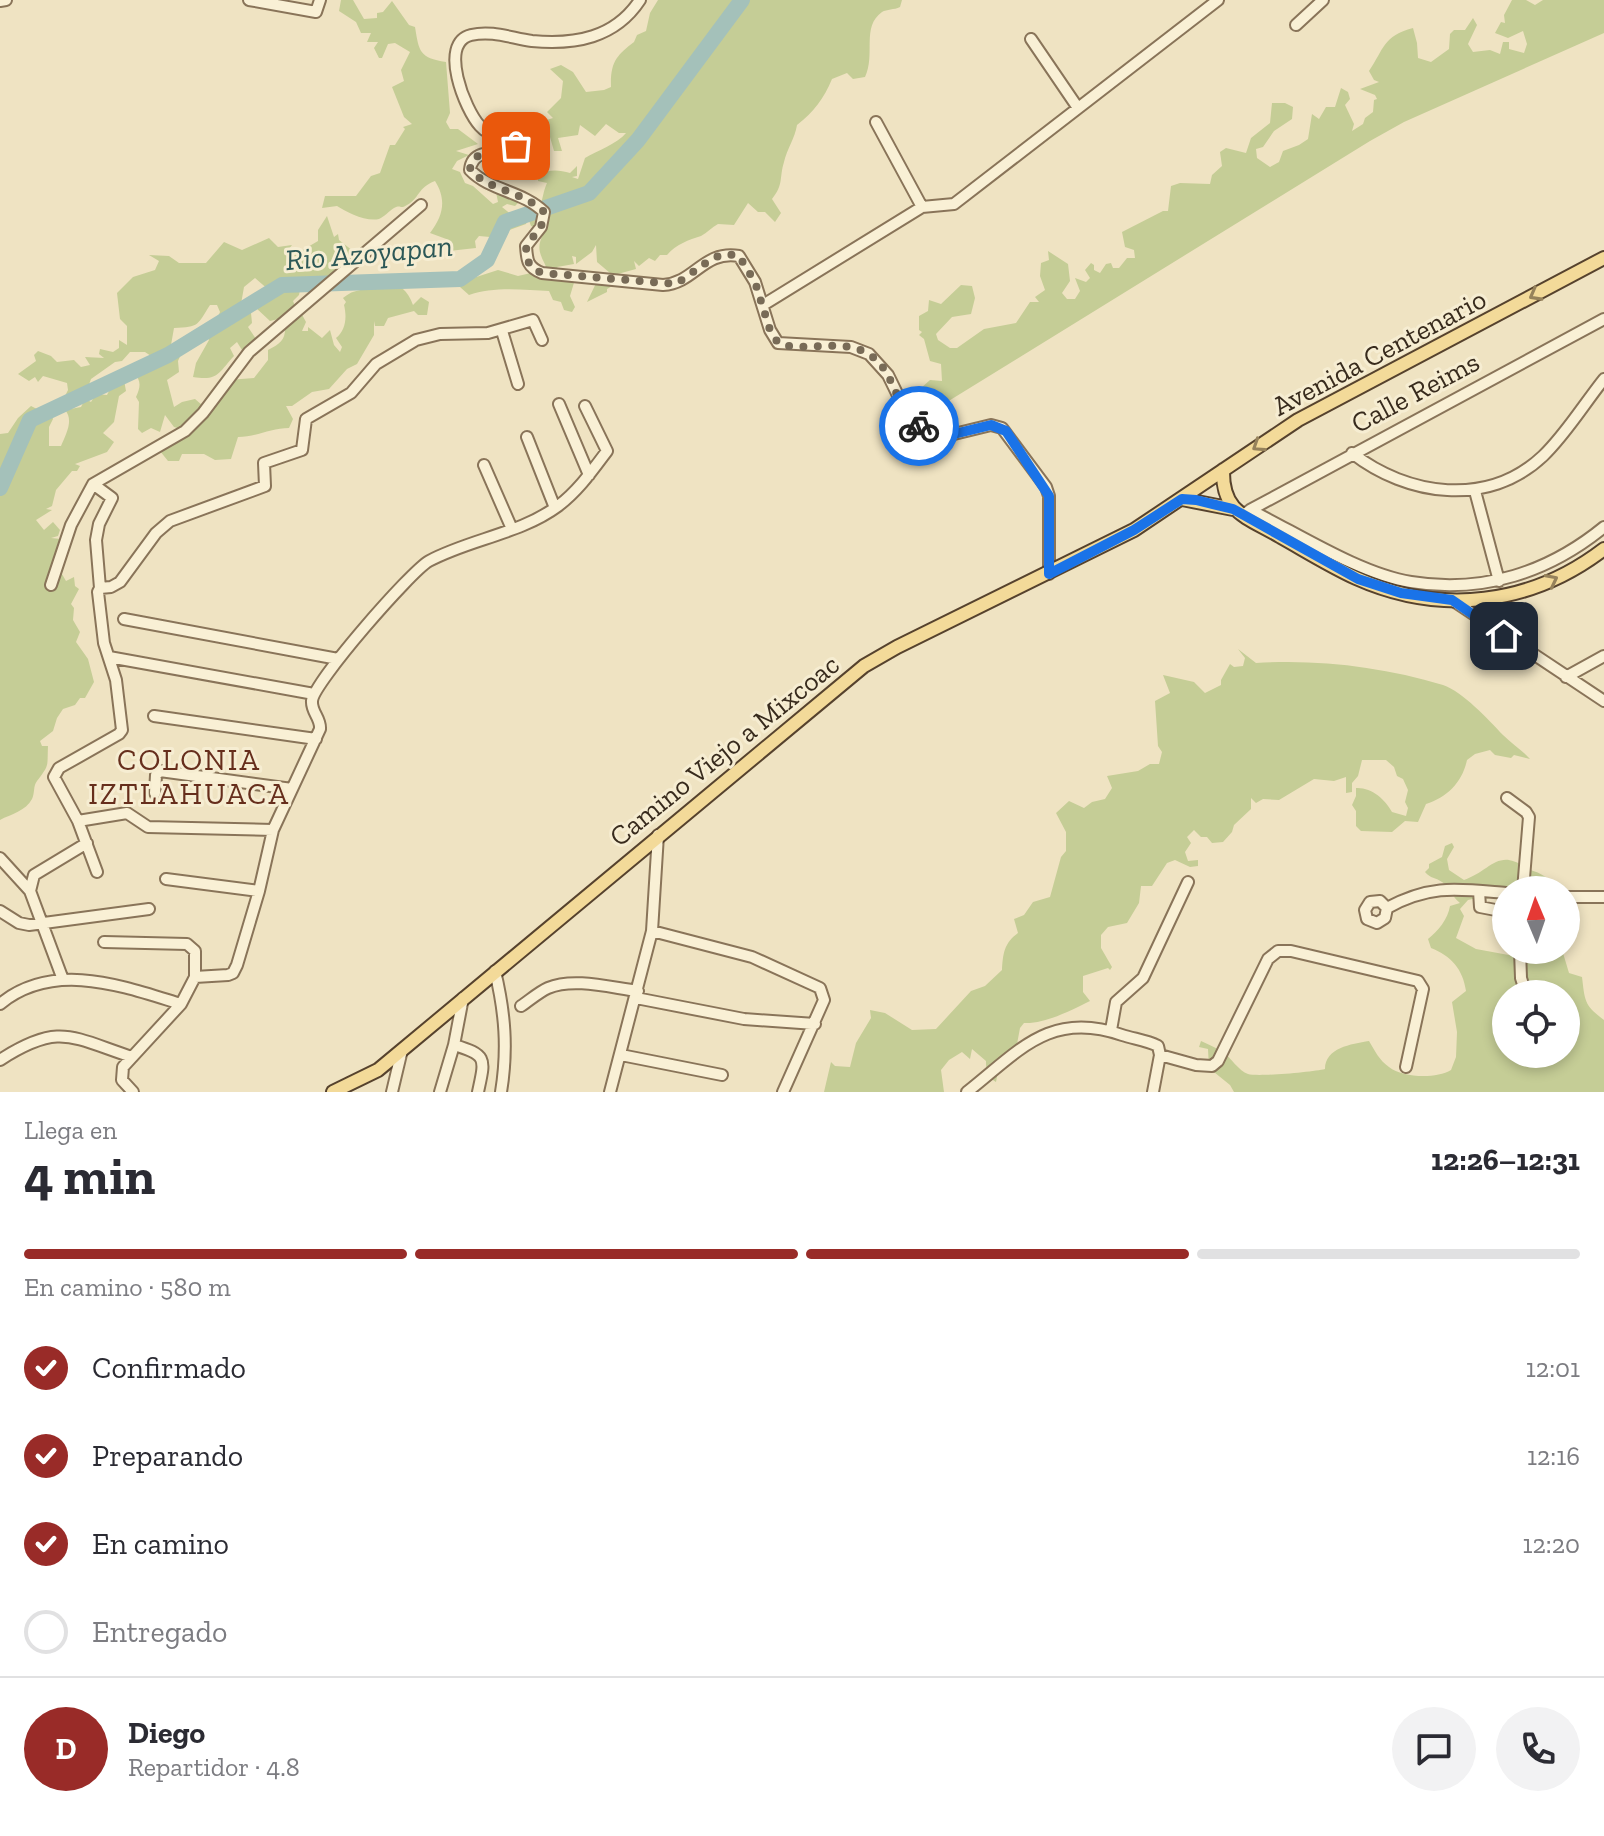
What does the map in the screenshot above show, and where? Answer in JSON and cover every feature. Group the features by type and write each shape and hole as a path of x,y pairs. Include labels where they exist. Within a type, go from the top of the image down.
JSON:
{"main road":[{"name":"Avenida Centenario","path":"1182,499 1298,420 1604,258"},
{"path":"1223,470 1223,487 1242,512"},
{"path":"1182,499 1242,512 1358,579 1401,593 1452,600 1499,597 1535,588 1579,566 1604,549"},
{"name":"Camino Viejo a Mixcoac","path":"333,1092 378,1070 864,666 1134,530 1182,499"}],"street":[{"path":"0,1 6,0"},
{"path":"249,0 316,12 320,0"},
{"path":"640,0 607,33 575,42 532,41 497,33 469,35 459,42 455,58 460,87 479,126 492,136 509,140 516,146 511,153 477,156 472,160 470,170 480,179 535,204 544,212 541,227 526,246 532,269 542,273 676,284 713,258 726,254 739,256 747,265 773,338 778,343 851,347 869,354 883,367 905,413 918,425 950,435 991,425 1006,431 1049,496 1049,574"},
{"path":"763,305 922,207 954,204 1218,0"},
{"path":"1296,25 1323,0"},
{"path":"1031,39 1078,108"},
{"path":"876,122 922,207"},
{"path":"51,585 71,525 93,484 185,431 203,413 249,352 421,205"},
{"name":"Calle Reims","path":"1242,512 1604,319"},
{"path":"100,588 120,582 156,533 170,521 265,486 264,463 302,450 306,419 351,393 370,370 402,346 431,335 502,331 533,320 542,340"},
{"path":"502,331 518,384"},
{"path":"1352,453 1371,468 1408,484 1442,491 1475,491 1516,474 1542,457 1604,379"},
{"path":"559,404 589,475"},
{"path":"195,977 233,973 259,891 273,830 321,725 313,709 314,694 338,659 416,570 443,555 512,529 555,508 573,494 607,451 585,406"},
{"path":"527,437 555,508"},
{"path":"484,465 512,529"},
{"path":"93,484 112,498 99,524 96,540 98,592 104,643 116,680 122,730 55,773 55,780 78,821 97,872"},
{"path":"1475,491 1499,581"},
{"path":"1242,512 1349,560 1411,582 1468,585 1527,573 1577,549 1604,527"},
{"path":"1452,600 1604,701"},
{"path":"124,619 338,659"},
{"path":"1566,677 1604,656"},
{"path":"109,657 314,694"},
{"path":"154,716 316,739"},
{"path":"155,793 156,775 160,771 292,789"},
{"path":"1507,798 1529,817 1524,876"},
{"path":"78,821 127,813 148,827 273,830"},
{"path":"610,1092 652,931 658,835"},
{"path":"30,891 34,875 87,843"},
{"path":"0,858 30,891 62,977"},
{"path":"166,879 259,891"},
{"path":"1111,1030 1116,1002 1143,978 1188,882"},
{"path":"1387,908 1411,895 1427,891 1492,892"},
{"path":"1479,891 1480,907 1492,909"},
{"path":"1580,897 1604,897"},
{"path":"0,911 19,923 29,925 149,909"},
{"path":"652,931 752,957 820,988 824,1000 783,1092"},
{"path":"104,942 192,946 195,951 195,977 181,1004 125,1063 122,1080 133,1092"},
{"path":"1160,1055 1212,1066 1218,1061 1268,959 1278,951 1291,951 1418,981 1423,989 1406,1067"},
{"path":"495,971 506,1033 507,1059 501,1092"},
{"path":"0,1004 12,994 62,977 127,987 181,1004"},
{"path":"521,1006 546,989 558,985 637,995 744,1019 815,1024"},
{"path":"440,1092 454,1045 463,998"},
{"path":"967,1092 1047,1033 1093,1027 1158,1046 1160,1055 1153,1092"},
{"path":"0,1060 35,1040 57,1035 132,1057"},
{"path":"454,1045 478,1052 482,1058 484,1065 478,1092"},
{"path":"392,1092 402,1050"},
{"path":"621,1055 722,1075"}],"green space":[{"path":"341,0 353,0 364,19 377,18 377,13 383,12 392,1 409,25 415,27 422,52 430,58 446,62 450,113 446,122 450,129 458,129 478,144 456,151 469,155 457,161 452,169 460,172 465,183 493,204 498,202 496,192 500,185 511,187 520,201 515,206 507,204 502,207 519,221 522,211 541,203 547,183 538,181 538,175 554,171 570,173 577,166 577,176 572,177 578,179 585,158 626,133 619,133 606,124 595,136 580,125 578,135 558,138 562,151 554,151 550,137 542,130 540,122 553,118 547,112 561,98 563,81 550,69 561,65 573,72 586,92 611,87 616,60 637,35 646,31 650,13 658,0 902,0 900,7 882,12 872,25 865,77 853,79 847,73 832,79 818,104 797,125 785,157 780,185 772,199 781,213 775,222 765,212 758,212 748,203 734,225 718,224 667,255 660,255 655,261 649,258 639,266 634,261 636,269 614,275 614,285 607,292 587,302 599,277 610,273 597,262 596,245 576,264 576,257 572,256 574,264 557,267 567,282 573,274 576,276 570,296 575,307 572,312 564,310 561,302 553,300 549,291 499,290 469,295 460,287 467,280 498,270 518,276 549,274 540,250 541,229 531,226 528,218 526,224 490,237 479,236 475,241 476,248 449,251 449,240 430,233 442,208 435,181 411,202 394,208 379,219 362,218 337,206 322,208 325,196 356,196 371,176 380,173 390,145 395,145 405,129 403,127 412,124 404,117 392,87 404,81 401,70 410,52 395,43 388,44 382,58 379,58 374,48 378,42 367,42 371,33 361,33 356,22 339,11"},
{"path":"1512,0 1526,0 1535,5 1543,0 1604,0 1604,33 1404,122 1370,141 947,402 941,409 923,399 920,389 930,380 942,381 941,364 930,361 924,339 919,335 922,332 919,330 919,316 928,311 929,300 941,304 961,285 972,286 975,298 971,314 952,317 936,334 938,340 950,348 957,348 984,329 1016,323 1030,302 1039,302 1035,297 1045,290 1040,276 1041,263 1049,260 1048,251 1068,264 1070,281 1062,293 1067,299 1075,299 1080,291 1075,278 1086,282 1090,278 1085,270 1091,263 1094,270 1100,273 1106,264 1111,263 1113,268 1119,268 1127,258 1135,258 1134,250 1125,247 1122,232 1168,211 1171,186 1180,183 1210,184 1212,175 1222,166 1220,152 1226,148 1246,153 1251,138 1270,123 1272,103 1285,103 1293,107 1292,119 1274,131 1263,147 1256,149 1257,158 1270,167 1279,162 1283,151 1308,139 1312,114 1319,119 1326,107 1335,107 1341,88 1348,92 1350,99 1345,105 1354,124 1352,131 1363,124 1373,112 1374,100 1377,99 1375,95 1360,89 1379,82 1369,71 1385,44 1403,31 1413,28 1418,58 1431,62 1449,49 1450,34 1454,30 1465,30 1473,18 1477,25 1468,44 1473,52 1490,50 1500,54 1503,42 1509,42 1509,49 1524,53 1527,44 1523,31 1508,38 1495,33 1501,22 1505,23 1504,15"},
{"path":"327,216 334,237 338,234 339,240 353,251 349,271 320,285 301,285 299,295 293,301 297,311 270,321 255,307 270,291 255,278 244,287 241,304 251,313 252,323 248,327 256,339 252,346 242,350 237,342 230,348 234,356 213,377 193,377 196,363 209,340 207,336 201,337 220,312 217,305 210,305 193,326 174,328 171,345 185,345 178,361 179,372 167,380 174,407 195,399 202,405 215,403 228,380 254,378 268,360 268,350 279,343 285,334 285,324 295,321 300,311 306,322 302,331 308,331 308,327 322,338 330,330 334,345 340,352 342,347 336,338 345,323 346,302 343,298 351,293 394,285 405,291 413,305 421,297 429,302 427,315 418,315 414,311 388,318 384,326 375,326 374,321 374,335 357,364 347,369 329,389 312,392 292,406 286,406 293,419 289,428 238,437 231,459 215,460 204,454 182,454 179,461 168,461 156,446 161,440 181,439 188,431 174,427 165,415 160,432 151,428 142,433 138,429 139,402 136,397 140,384 134,372 146,367 151,356 145,352 130,352 122,361 115,362 91,379 84,398 91,402 96,394 107,395 116,377 124,380 126,391 119,396 114,422 103,433 114,442 107,452 75,464 80,466 77,471 72,471 56,490 52,506 46,509 52,510 36,520 44,530 53,522 60,530 58,536 51,538 61,539 52,567 59,569 66,581 74,577 75,586 79,589 71,604 74,608 73,620 80,632 76,642 88,659 94,682 85,698 63,709 53,731 40,741 42,746 48,746 47,765 29,803 0,820 0,434 8,433 31,406 37,409 42,406 50,411 53,419 49,427 49,446 61,446 69,423 65,410 81,407 83,403 66,407 67,383 43,376 38,382 35,377 29,381 18,374 36,361 34,355 38,351 57,362 74,360 81,367 90,365 85,357 104,358 99,354 100,349 113,352 119,348 119,340 127,345 127,326 120,319 117,293 133,277 155,270 159,261 149,255 169,256 179,263 206,263 224,242 242,250 269,238 278,247 292,245 285,254 289,258 318,241 318,230"},
{"path":"1238,649 1256,663 1303,662 1351,666 1397,673 1443,685 1467,700 1530,759 1495,755 1490,750 1475,754 1467,760 1452,788 1426,804 1418,822 1405,821 1392,832 1361,831 1356,826 1356,811 1352,805 1356,788 1362,788 1377,795 1392,812 1406,816 1408,790 1403,779 1397,776 1394,767 1386,760 1362,760 1358,776 1352,783 1352,792 1346,793 1346,777 1334,781 1314,779 1279,800 1263,799 1256,803 1251,798 1251,809 1234,825 1223,842 1212,843 1194,830 1187,837 1191,843 1185,852 1188,861 1198,860 1198,866 1190,867 1175,860 1167,863 1152,886 1141,886 1139,903 1127,923 1108,927 1101,935 1101,948 1112,967 1083,976 1083,992 1090,1001 1049,1019 1024,1023 1017,1044 1000,1061 996,1082 988,1073 986,1061 972,1049 970,1059 962,1052 941,1070 944,1092 824,1092 831,1062 835,1066 850,1067 856,1043 871,1018 870,1010 885,1013 912,1030 936,1029 971,991 985,986 1002,970 1005,949 1018,933 1014,919 1024,915 1033,902 1050,897 1061,857 1066,851 1066,832 1056,813 1069,801 1084,808 1105,799 1112,788 1107,776 1159,764 1162,752 1158,746 1155,701 1170,693 1163,675 1194,682 1205,693 1221,685 1230,664 1243,666 1245,658"},
{"path":"1452,843 1454,847 1447,859 1449,870 1464,880 1494,863 1507,860 1544,876 1492,876 1492,897 1468,900 1460,909 1464,916 1456,938 1476,949 1492,952 1492,964 1566,964 1569,973 1582,977 1587,1002 1604,1020 1604,1092 1234,1092 1209,1068 1208,1049 1199,1047 1201,1041 1223,1052 1238,1067 1253,1075 1325,1069 1329,1056 1334,1052 1369,1041 1382,1061 1395,1071 1428,1076 1451,1070 1456,1057 1457,1032 1452,1002 1466,991 1455,964 1431,948 1428,939 1442,924 1450,906 1460,903 1445,884 1425,872 1429,864 1442,857 1445,846"}],"waterway":[{"name":"Rio Azoyapan","path":"0,488 30,420 168,355 282,285 460,279 487,260 505,222 589,193 638,140 742,0"}],"way so far":[{"path":"516,146 511,153 477,156 472,160 470,170 480,179 518,194 544,212 541,227 526,246 532,269 542,273 663,285 684,280 713,258 726,254 739,256 755,282 773,338 778,343 797,346 832,344 869,354 883,367 905,413 919,426"}],"district":[{"name":"COLONIA IZTLAHUACA","path":"189,777"}],"route":[{"path":"919,426 950,435 991,425 1006,431 1046,487 1049,496 1049,574 1134,530 1182,499 1196,500 1233,509 1358,579 1401,593 1452,600 1504,636"}]}
